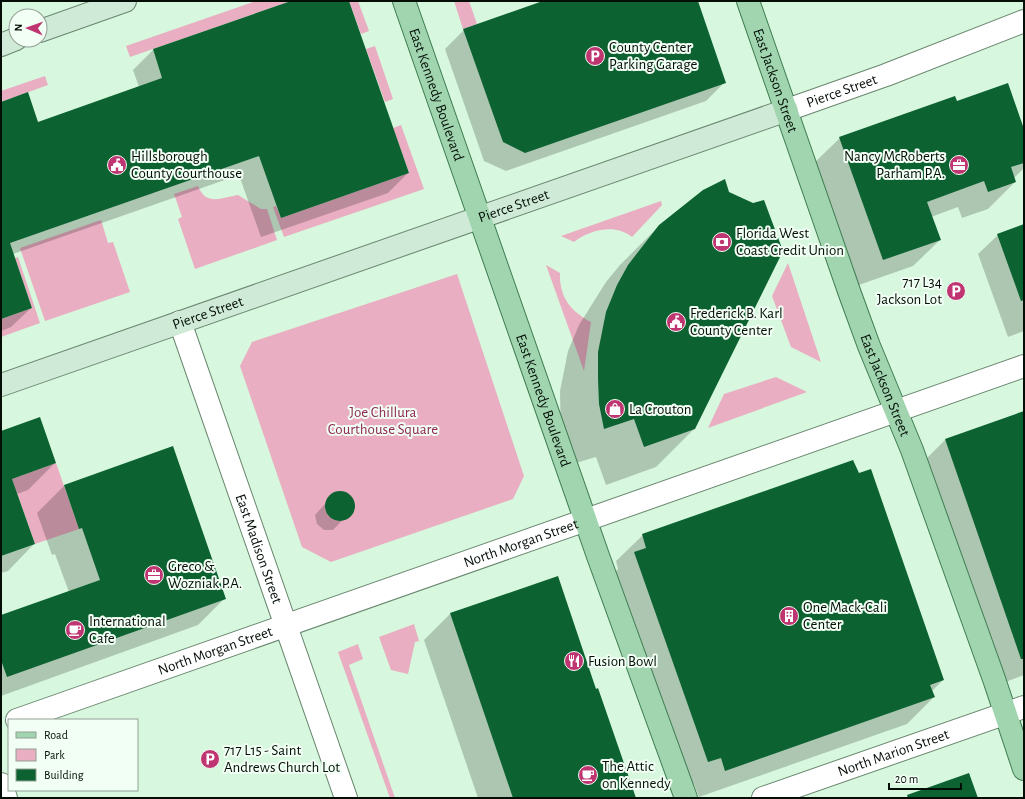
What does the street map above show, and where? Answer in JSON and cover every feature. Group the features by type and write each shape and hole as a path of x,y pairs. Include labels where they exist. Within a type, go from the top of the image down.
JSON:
{"main road":[{"path":"48,28 125,1"},
{"name":"East Kennedy Boulevard","path":"404,1 585,520 686,798"},
{"name":"East Jackson Street","path":"748,1 869,346 897,412 1015,710 1024,769"},
{"name":"Pierce Street","path":"1,385 787,110"}],"street":[{"name":"Pierce Street","path":"787,110 886,75 1024,21"},
{"name":"East Madison Street","path":"180,322 346,798"},
{"name":"North Morgan Street","path":"20,719 897,412 1024,366"},
{"name":"North Marion Street","path":"763,798 1015,710"},
{"path":"1,784 6,798"}],"green space":[{"path":"256,1 291,1 130,57 126,46"},
{"path":"349,1 358,1 369,31 361,34"},
{"path":"454,1 469,1 477,24 463,29"},
{"path":"375,46 393,99 385,102 366,49"},
{"path":"45,76 48,85 1,102 1,91"},
{"path":"401,125 424,189 284,237 273,207 276,206 281,218 409,173 393,128"},
{"path":"198,186 205,196 210,198 220,199 238,195 261,209 267,209 277,240 195,269 178,219 182,217 174,194"},
{"path":"661,201 662,205 632,237 618,230 610,229 594,231 574,242 561,236"},
{"path":"101,220 108,243 113,242 130,292 45,321 20,248"},
{"path":"18,257 40,323 1,337 1,319 32,308 15,258"},
{"path":"788,263 821,362 791,347 772,296"},
{"path":"546,265 560,273 561,289 567,302 577,313 591,322 584,371"},
{"name":"Joe Chillura Courthouse Square","path":"457,274 524,476 513,499 331,562 302,547 240,366 252,342"},
{"path":"776,377 807,392 708,428 724,394"},
{"path":"56,463 79,529 35,544 12,479"},
{"path":"414,624 419,641 415,642 408,674 391,670 379,637"},
{"path":"358,644 363,659 349,665 395,798 390,798 338,652"}],"building":[{"name":"Hillsborough County Courthouse","path":"291,1 349,1 409,173 281,218 259,156 10,243 32,308 1,319 1,102 28,92 38,122 162,78 153,49"},
{"name":"County Center Parking Garage","path":"543,1 698,1 726,83 525,153 503,142 463,29"},
{"path":"1008,83 1024,129 1024,163 1011,167 1016,182 988,192 984,181 927,202 941,240 883,260 839,137 955,96 957,101"},
{"name":"Frederick B. Karl County Center","path":"725,179 729,192 753,203 764,200 783,251 695,429 644,447 634,419 604,429 599,404 598,352 606,312 617,285 628,265 659,225 703,190"},
{"path":"1024,224 1024,300 1021,301 997,234"},
{"path":"1024,411 1024,659 1021,659 945,439"},
{"path":"40,417 56,463 12,479 35,544 1,556 1,431"},
{"path":"173,446 226,599 7,677 1,660 1,615 100,580 82,528 79,529 64,485"},
{"name":"One Mack-Cali Center","path":"853,460 859,473 871,469 944,680 930,685 935,697 725,771 721,758 708,762 634,552 646,548 642,534"},
{"path":"340,491 350,496 355,506 350,516 340,521 330,516 325,506 330,496"},
{"path":"558,576 596,689 598,688 636,798 513,798 450,613"},
{"path":"969,773 978,798 908,798 907,795"}],"place":[{"name":"County Center Parking Garage","path":"595,56"},
{"name":"Hillsborough County Courthouse","path":"117,165"},
{"name":"Nancy McRoberts Parham P.A.","path":"959,165"},
{"name":"Florida West Coast Credit Union","path":"722,242"},
{"name":"717 L34 Jackson Lot","path":"956,291"},
{"name":"Frederick B. Karl County Center","path":"676,322"},
{"name":"La Crouton","path":"615,409"},
{"name":"Greco & Wozniak P.A.","path":"154,575"},
{"name":"One Mack-Cali Center","path":"789,616"},
{"name":"International Cafe","path":"75,630"},
{"name":"Fusion Bowl","path":"574,661"},
{"name":"717 L15 - Saint Andrews Church Lot","path":"210,759"},
{"name":"The Attic on Kennedy","path":"588,775"}]}
